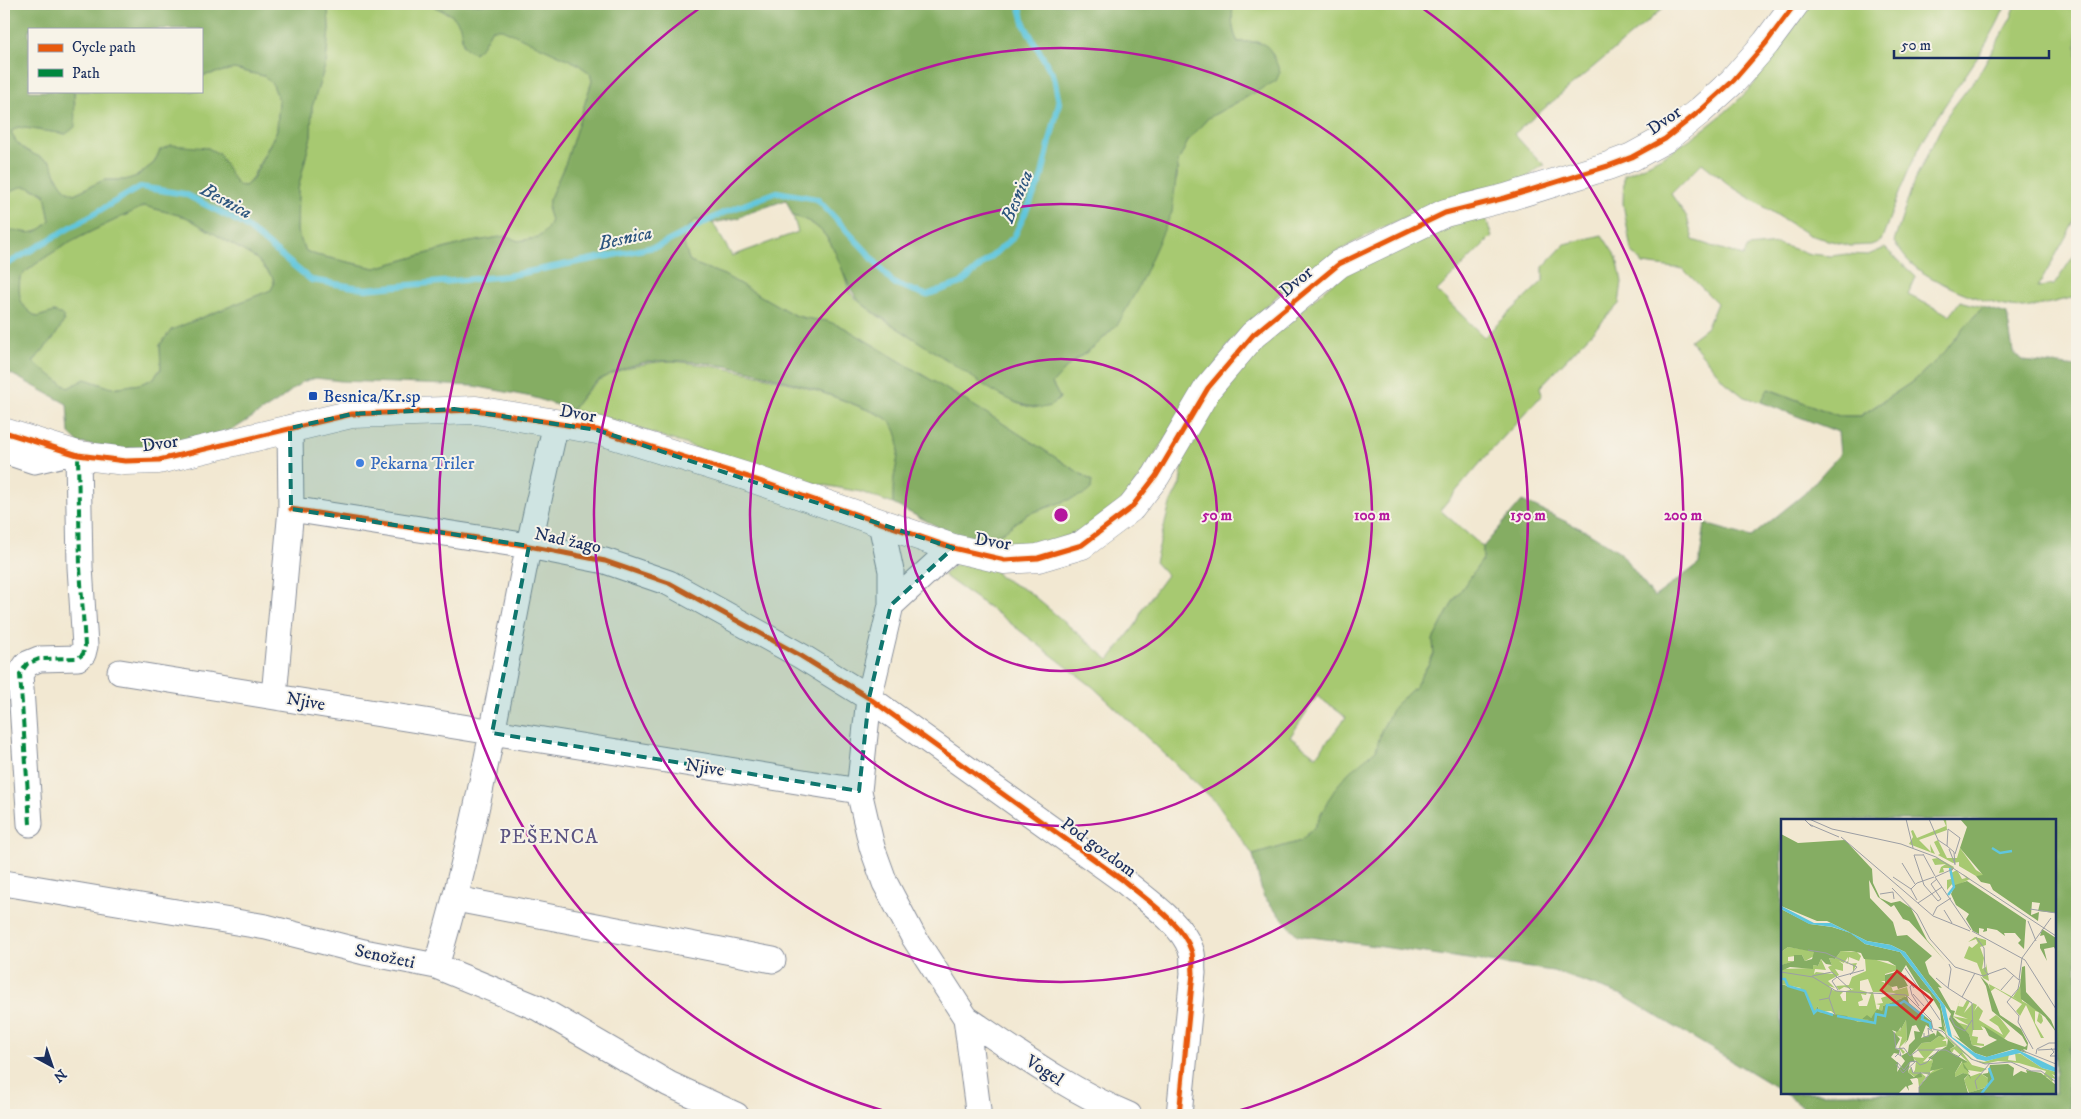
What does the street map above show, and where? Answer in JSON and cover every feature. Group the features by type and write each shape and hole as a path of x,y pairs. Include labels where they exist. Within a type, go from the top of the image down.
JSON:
{"street":[{"name":"Dvor","path":"4,432 73,454 125,461 159,460 352,414 476,410 597,430 748,477 953,548 1005,560 1038,558 1082,545 1131,508 1156,476 1208,388 1254,335 1339,264 1445,212 1505,198 1600,168 1632,157 1665,139 1733,81 1766,43 1795,4"},
{"name":"Nad žago","path":"492,733 529,546 556,423"},
{"path":"274,696 290,509 290,428"},
{"path":"4,451 34,461 73,454 85,646 83,654 78,658 39,659 27,664 20,674 30,824"},
{"name":"Nad žago","path":"290,509 529,546 605,561 669,584 801,656 870,698"},
{"path":"881,524 891,571 892,605 870,698 859,791 872,847 884,883 913,936 966,1018 978,1110 977,1115"},
{"path":"892,605 940,563 953,548"},
{"name":"Njive","path":"120,672 859,791"},
{"name":"Pod gozdom","path":"870,698 1124,881 1181,931 1192,950 1193,973 1179,1115"},
{"path":"436,966 456,899 492,733"},
{"name":"Senožeti","path":"4,883 266,927 364,952 436,966 538,1008 669,1084 736,1115"},
{"path":"456,899 773,960"},
{"name":"Vogel","path":"966,1018 1072,1087 1129,1115"}],"highlighted area":[{"path":"454,409 597,430 953,548 891,605 869,698 859,791 492,733 529,546 291,509 290,428 352,414"}],"green space":[{"path":"4,4 326,4 328,7 329,29 326,63 312,107 311,136 298,189 297,232 306,251 375,268 465,243 506,236 518,241 538,238 547,229 551,220 548,211 549,200 566,162 592,81 590,73 576,63 502,29 492,29 482,46 474,53 469,51 464,45 461,28 457,20 429,4 1233,4 1233,28 1238,42 1256,42 1266,46 1273,55 1280,72 1276,81 1208,118 1188,141 1178,162 1172,212 1138,288 1118,324 1095,346 1070,364 1052,384 1060,398 1048,407 1037,408 1000,395 861,303 852,291 828,240 809,221 793,216 786,200 738,218 713,223 695,220 686,230 684,244 690,262 724,275 794,315 827,321 845,328 999,421 1092,481 1091,489 1085,494 1028,514 1003,532 988,538 985,543 958,537 893,504 898,443 895,430 885,418 837,398 784,380 756,372 699,362 647,362 626,368 596,382 572,410 532,397 474,386 341,381 316,378 302,382 278,401 234,429 187,442 123,449 78,443 69,433 67,404 4,370 4,237 13,230 29,233 37,231 50,221 45,194 28,187 15,189 4,197","holes":["28,28 202,28 202,76 234,69 264,76 273,85 279,100 277,130 252,180 245,186 237,185 219,154 208,148 171,145 160,150 154,163 137,176 125,180 104,180 74,194 65,189 59,181 51,162 22,147 11,132 18,127 66,134 75,127 74,92 28,92","144,206 186,217 257,259 273,278 274,284 271,290 171,330 160,345 161,369 153,379 140,384 112,388 85,379 68,388 33,362 55,336 64,321 63,315 54,312 37,317 26,309 20,296 20,277 48,255"]},
{"path":"326,4 429,4 453,16 460,24 463,45 482,46 492,29 502,28 576,63 590,73 592,81 566,162 549,200 548,211 551,220 548,229 537,238 518,241 506,236 465,243 375,268 306,251 297,232 298,189 311,136 312,107 326,63 329,29 328,7"},
{"path":"1233,4 1668,4 1514,134 1545,165 1541,166 1523,181 1503,187 1482,188 1429,206 1373,232 1337,252 1278,295 1234,337 1126,498 1077,533 1056,540 1017,547 985,543 988,538 1003,532 1028,514 1052,506 1092,481 999,421 845,328 794,315 724,275 690,262 685,249 684,235 695,220 713,223 732,256 798,232 793,216 803,219 819,229 830,243 851,293 878,316 1016,403 1034,408 1060,398 1052,383 1070,364 1095,346 1118,324 1177,178 1178,162 1188,141 1208,118 1247,97 1260,42 1238,42 1233,28"},
{"path":"1811,4 2006,4 1990,37 1938,116 1914,158 1881,241 1871,245 1850,246 1809,235 1732,187 1702,163 1671,194 1687,217 1693,240 1743,256 1748,247 1778,244 1810,254 1831,256 1847,254 1868,255 1885,248 1916,277 1908,295 1950,315 1960,301 1983,307 1944,353 1915,380 1860,416 1839,416 1769,389 1761,402 1744,397 1724,381 1690,340 1707,327 1717,303 1683,269 1643,264 1631,250 1623,203 1624,175 1677,148 1725,112 1754,84 1767,61"},
{"path":"2016,4 2077,4 2077,217 2038,287 2054,285 2077,251 2077,297 2024,308 1983,300 1936,280 1911,264 1894,242 1914,181 1948,114 1978,75 2011,18"},
{"path":"234,69 264,76 273,85 279,100 277,130 251,180 245,186 237,185 219,154 208,148 160,150 154,163 137,176 125,180 104,180 74,194 62,185 51,162 22,147 11,132 18,127 66,134 75,107 74,92 202,92 202,76"},
{"path":"27,186 45,195 50,221 37,231 29,233 13,230 4,237 4,197 17,187"},
{"path":"144,206 186,217 257,259 273,278 274,284 271,290 181,326 160,345 161,368 153,379 140,384 112,388 85,379 68,388 33,362 55,336 64,321 54,312 37,317 26,309 20,296 20,277 48,255"},
{"path":"1484,214 1492,236 1437,291 1484,337 1543,281 1543,267 1565,244 1602,235 1617,258 1622,282 1619,304 1540,387 1542,395 1440,510 1483,547 1483,559 1454,600 1433,640 1434,654 1415,687 1394,707 1381,731 1377,750 1322,811 1315,826 1301,841 1253,855 1215,801 1093,687 1001,616 943,575 956,564 993,568 1000,577 1029,592 1109,660 1137,623 1142,609 1167,575 1155,562 1170,504 1180,484 1185,447 1240,363 1345,272 1405,241","holes":["1317,696 1346,717 1316,756 1290,737"]},
{"path":"1983,307 2007,314 2013,352 2023,361 2077,367 2077,1034 2069,1048 2069,1115 1815,1115 1785,1094 2056,1094 2056,819 1781,819 1781,1090 1622,995 1553,971 1297,935 1263,896 1253,855 1301,841 1315,826 1337,786 1349,772 1376,750 1381,731 1394,706 1415,687 1434,655 1433,640 1454,600 1483,559 1483,547 1522,501 1588,532 1620,552 1654,597 1699,564 1705,524 1751,537 1804,494 1840,454 1838,432 1761,402 1768,389 1839,416 1861,416 1915,380 1944,353"},
{"path":"673,361 744,372 791,383 837,398 885,418 895,429 898,443 893,504 861,492 802,481 793,476 777,475 610,419 572,410 592,386 609,375 630,367"},
{"path":"2077,1034 2077,1115 2069,1115 2069,1048"}],"waterway":[{"name":"Besnica","path":"4,266 140,187 185,194 243,224 311,280 366,289 507,276 659,246 723,213 777,192 817,199 893,283 926,295 961,283 1014,237 1041,179 1059,103 1054,77 1025,26 1019,4"}],"marked path":[{"path":"30,824 20,674 27,664 39,659 78,658 83,654 85,646 80,567 78,455"}],"cycle path":[{"path":"4,432 78,455 125,461 159,460 352,414 476,410 597,430 748,477 953,548 1005,560 1038,558 1082,545 1131,508 1156,476 1208,388 1253,335 1339,264 1445,213 1505,198 1608,166 1632,157 1665,139 1733,81 1766,43 1795,4"},
{"path":"291,509 529,546 605,561 669,583 801,656 869,698 1124,881 1162,912 1180,930 1192,952 1193,973 1179,1115"}],"place":[{"name":"Besnica/Kr.sp","path":"313,396"},
{"name":"Pekarna Triler","path":"360,463"}],"district":[{"name":"PEŠENCA","path":"549,836"}]}
